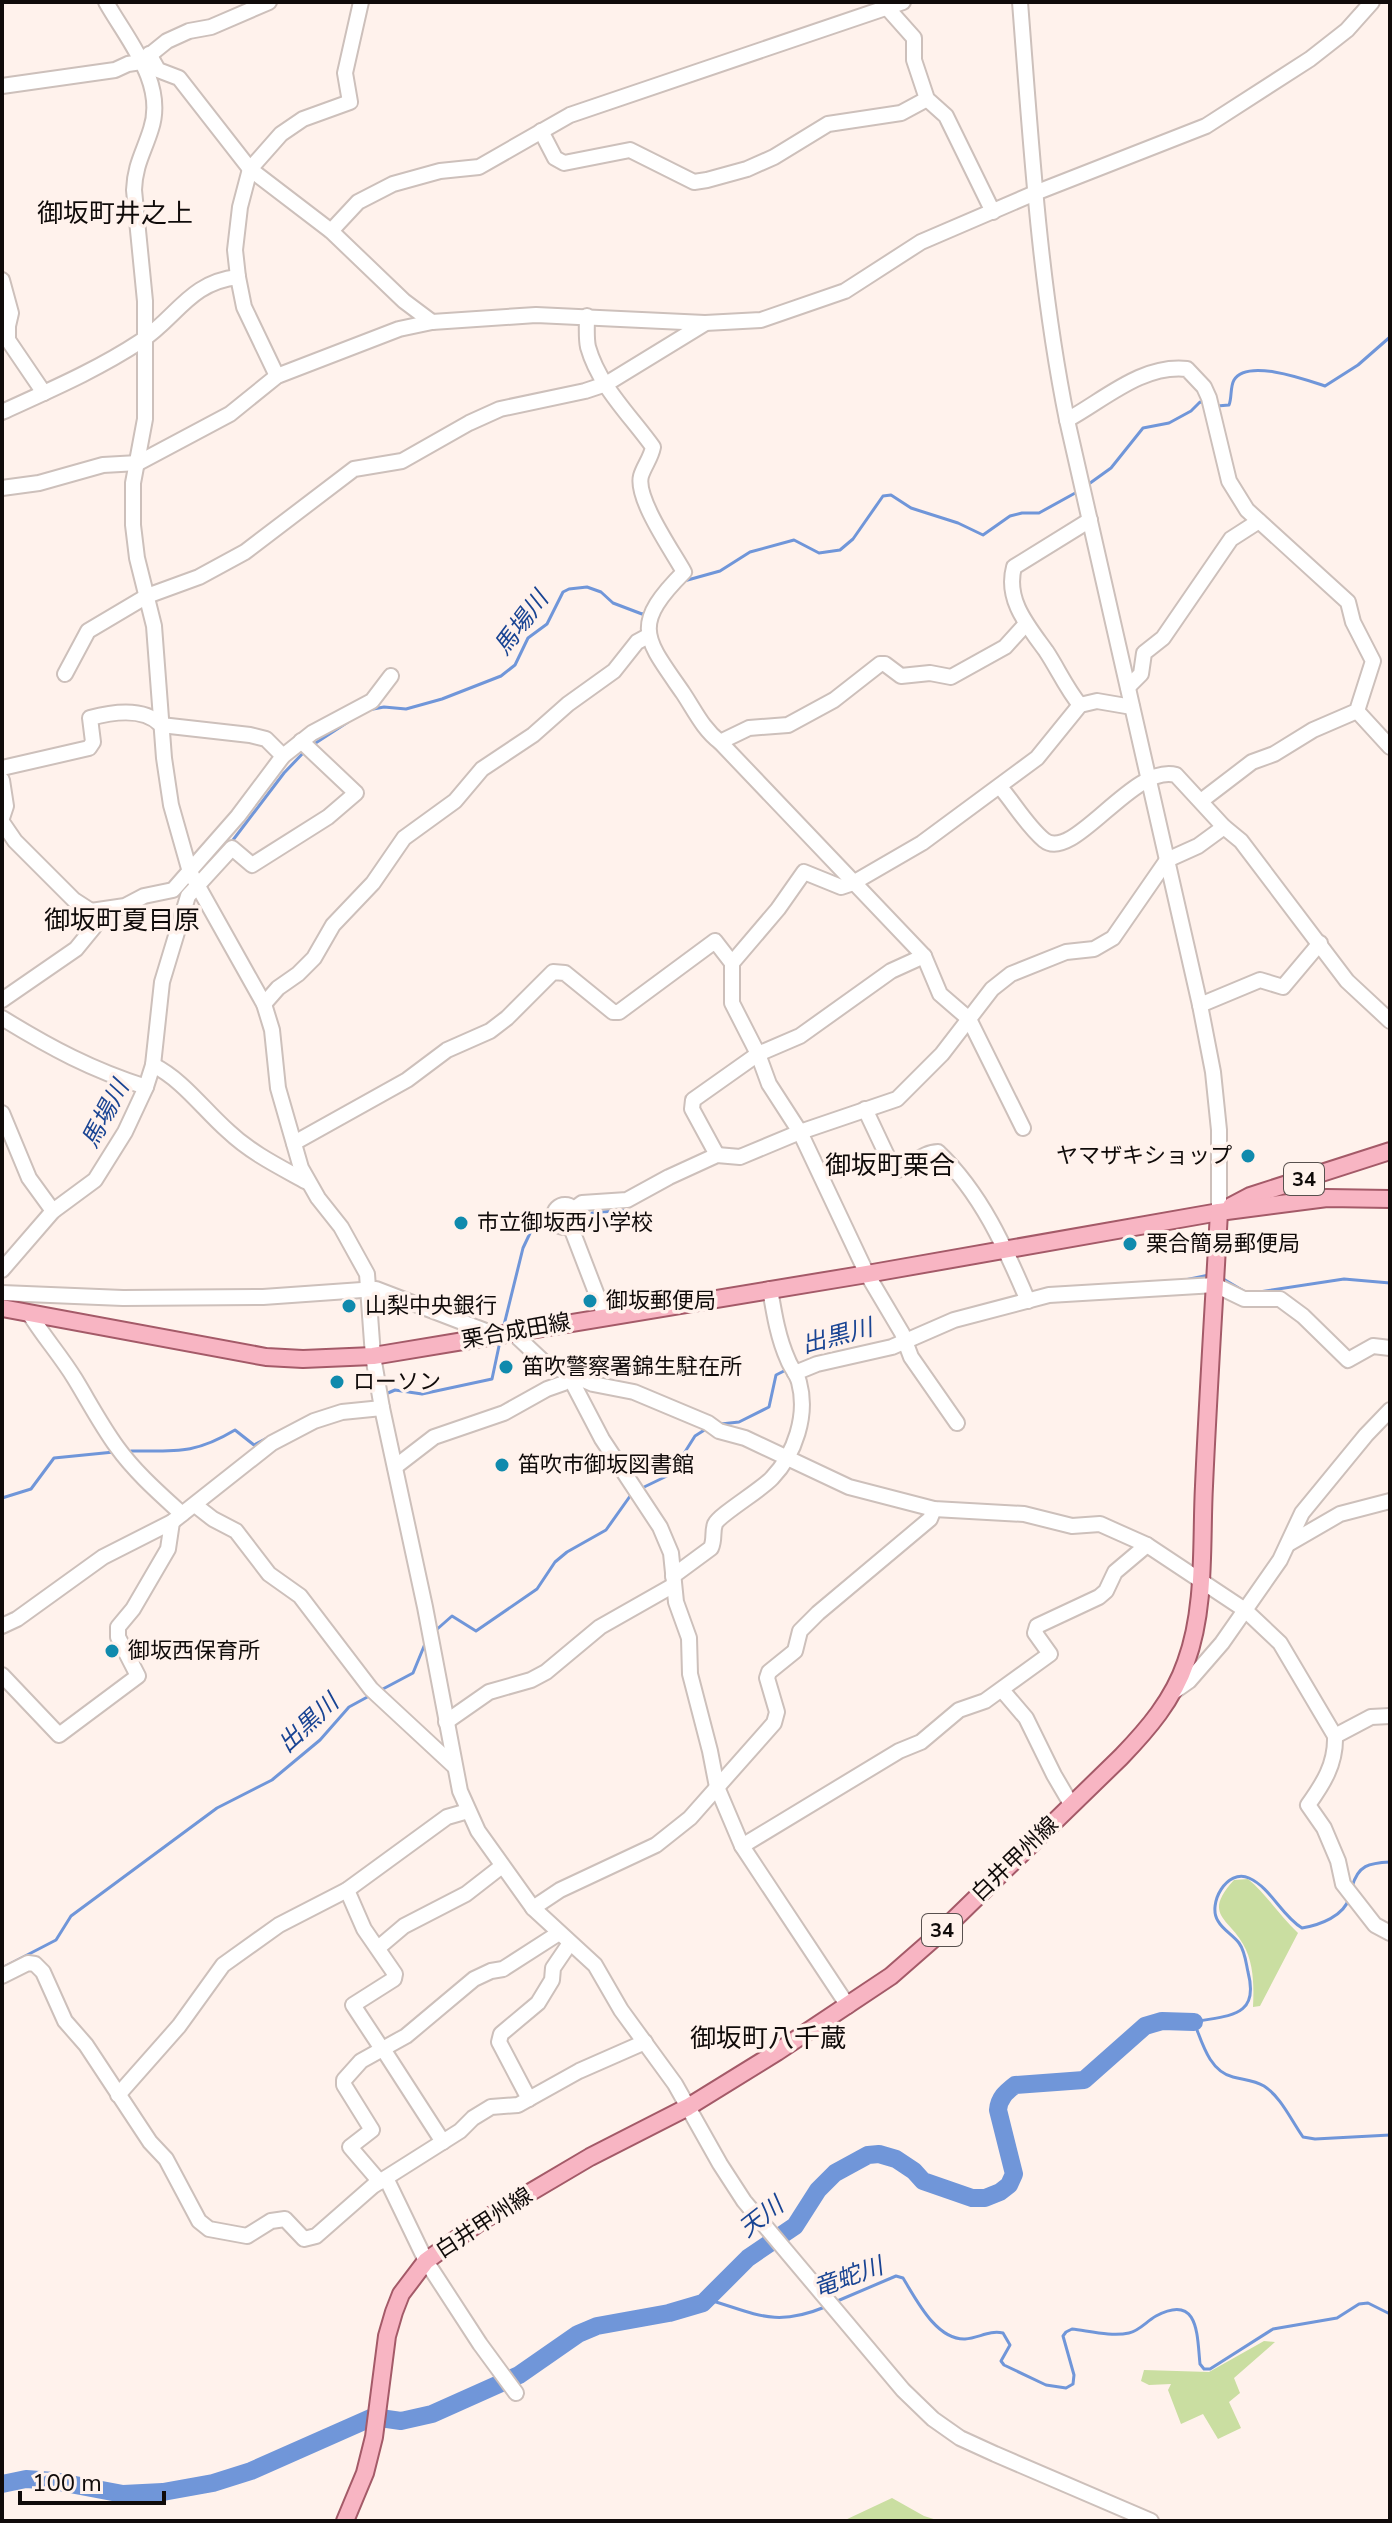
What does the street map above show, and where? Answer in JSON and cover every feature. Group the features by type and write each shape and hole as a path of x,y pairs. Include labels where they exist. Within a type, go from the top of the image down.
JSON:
{"main road":[{"name":"34","path":"1219,1212 1250,1196 1390,1151"},
{"path":"1219,1212 1327,1198 1390,1199"},
{"name":"栗合成田線","path":"2,1308 266,1357 373,1356 1219,1212"},
{"name":"白井甲州線","path":"345,2521 365,2473 374,2437 387,2336 394,2312 401,2294 426,2261 480,2222 590,2157 688,2107 891,1976 1141,1736 1172,1693 1186,1663 1193,1637 1200,1582 1219,1212"}],"street":[{"path":"106,2 145,58 158,70 179,78 250,169 331,231 404,301 432,322"},
{"path":"2,86 115,70 145,58 167,41 189,31 211,27 269,2"},
{"path":"277,376 244,307 235,250 240,207 250,169 281,134 303,119 350,102 345,73 361,2"},
{"path":"331,231 367,196 393,184 440,171 479,167 570,115 883,5 903,2"},
{"path":"1020,2 1043,281 1067,420 1213,1072 1219,1130 1219,1212"},
{"path":"2,488 39,483 103,465 138,463 230,414 277,376 399,329 432,322 536,315 705,323 761,320 845,291 921,242 1035,193 1206,126 1310,59 1347,30 1372,2"},
{"path":"883,5 914,38 914,60 927,99 946,116 993,212"},
{"path":"145,58 155,107 151,129 135,172 145,301 145,419 133,483 133,525 137,558 154,626 171,805 194,878 264,1004 272,1030 278,1088 307,1182 357,1252 367,1274 373,1356 382,1408 454,1766 468,1811 533,1908 595,1965 621,2010 675,2084 720,2164 766,2228 918,2406 960,2438 1151,2521"},
{"path":"541,131 555,158 564,163 630,150 694,182 761,163 828,124 901,113 927,99"},
{"path":"2,412 66,385 144,339 186,299 219,279 238,277"},
{"path":"2,280 11,313 8,340 44,393"},
{"path":"587,316 588,346 606,384 653,447 641,476 641,487 654,520 684,572 653,611 648,636 658,660 708,733 924,956 940,994 969,1019 1023,1128"},
{"path":"65,674 88,631 147,596 199,577 245,552 354,469 402,461 500,409 606,384 705,323"},
{"path":"1067,420 1141,375 1187,369 1204,387 1229,481 1247,510 1348,602 1353,622 1373,661 1357,711 1313,730 1274,754 1252,762 1201,801"},
{"path":"1080,705 1025,625 1010,583 1014,567 1090,520"},
{"path":"1128,687 1141,674 1144,653 1163,638 1231,539 1259,521"},
{"path":"720,742 749,728 788,725 834,700 880,664 885,664 901,676 930,673 951,677 1005,647 1025,625"},
{"path":"264,1004 314,958 333,925 373,883 404,838 455,801 482,769 533,735 568,704 614,671 637,642 648,636"},
{"path":"2,1270 50,1208 95,1180 125,1132 153,1065 162,982 194,878 283,756 372,701 391,676"},
{"path":"732,963 778,909 804,872 841,887 853,883 922,843 1037,758 1080,705 1097,701 1132,707"},
{"path":"2,768 89,748 93,742 90,718 116,710 155,718 161,725 266,739 283,756"},
{"path":"1357,711 1390,747"},
{"path":"2,780 6,806 2,820 15,841 74,900 91,911 125,906 144,896 173,890 194,878 232,848 252,865 328,817 356,793 305,744"},
{"path":"1000,787 1045,841 1059,845 1074,838 1125,794 1149,779 1166,772 1176,775 1241,841 1347,981 1390,1021"},
{"path":"605,1316 570,1225 560,1225 555,1219 556,1212 564,1205 574,1209 582,1203 627,1200 717,1155 740,1157 800,1132 897,1099 942,1054 992,989 1011,974 1066,952 1094,949 1113,938 1167,860 1198,846 1224,827"},
{"path":"2,1000 76,949 94,927 91,911"},
{"path":"294,1143 407,1080 447,1050 490,1031 553,972 565,973 613,1012 619,1012 715,941 732,963 732,1003 758,1054 769,1084 800,1132 867,1274 904,1337 911,1357 957,1423"},
{"path":"1200,1005 1260,980 1283,987 1320,943"},
{"path":"717,1155 692,1109 693,1100 758,1054 800,1036 891,971 924,956"},
{"path":"2,1018 61,1054 142,1086"},
{"path":"153,1065 177,1080 230,1134 267,1161 307,1182"},
{"path":"865,1109 890,1162 897,1170 930,1152 938,1152 962,1175 1006,1249 1025,1295"},
{"path":"2,1113 29,1178 50,1208"},
{"path":"792,1367 904,1337 1025,1295 1216,1279 1244,1299 1280,1299 1303,1316 1348,1360 1373,1346 1390,1348"},
{"path":"2,1293 123,1298 247,1297 376,1289 504,1333 545,1363 568,1374 593,1384 634,1392 745,1438 849,1487 934,1509 1024,1514 1072,1526 1100,1524 1147,1545 1245,1610 1280,1643 1335,1736 1329,1771 1308,1805 1324,1828 1351,1894 1375,1925 1390,1933"},
{"path":"446,1722 489,1692 531,1680 546,1672 600,1627 673,1580 711,1548 715,1524 720,1518 771,1479 789,1458 795,1443 802,1399 770,1289"},
{"path":"29,1313 42,1336 75,1377 94,1415 117,1448 177,1518"},
{"path":"395,1467 434,1437 516,1407 536,1394 564,1383 568,1374"},
{"path":"568,1374 602,1439 668,1542 676,1602 689,1638 690,1674 717,1787 742,1846 848,2006"},
{"path":"2,1626 17,1619 103,1557 177,1518 272,1443 314,1421 342,1412 382,1408"},
{"path":"1172,1693 1210,1659 1270,1576 1290,1543 1302,1513 1390,1410"},
{"path":"1290,1543 1340,1514 1390,1501"},
{"path":"195,1505 236,1531 269,1574 300,1596 375,1693 454,1766"},
{"path":"533,1908 560,1890 656,1845 690,1818 774,1723 777,1712 767,1678 769,1672 795,1651 800,1631 930,1519 934,1509"},
{"path":"2,1675 59,1735 138,1676 118,1637 118,1627 133,1609 168,1549 177,1518"},
{"path":"742,1846 888,1758 921,1742 959,1710 985,1701 1002,1690 1050,1654 1035,1633 1037,1626 1099,1597 1106,1591 1115,1572 1147,1545"},
{"path":"1002,1690 1026,1718 1071,1804"},
{"path":"1335,1736 1371,1717 1390,1716"},
{"path":"118,2095 179,2026 223,1965 279,1925 347,1890 447,1817 468,1811"},
{"path":"378,1948 404,1926 466,1894 502,1866"},
{"path":"347,1890 364,1929 395,1974 394,1979 353,2005 443,2142"},
{"path":"516,2393 426,2261 383,2180 350,2147 372,2130 344,2085 344,2080 361,2061 406,2036 474,1979 503,1969 565,1938"},
{"path":"529,2099 499,2042 501,2034 538,2003 552,1980 553,1968 565,1938"},
{"path":"2,1976 28,1963 35,1964 43,1972 65,2021 86,2045 150,2142 166,2159 199,2221 209,2229 247,2236 271,2221 285,2219 304,2239 316,2236 383,2180 491,2107 518,2105 579,2071 645,2042"}],"green space":[{"path":"1248,1879 1298,1933 1260,2006 1253,2007 1249,1959 1243,1944 1219,1909 1220,1901 1234,1880"},
{"path":"1264,2341 1275,2342 1234,2378 1240,2393 1229,2402 1241,2428 1218,2439 1203,2414 1181,2424 1168,2390 1171,2384 1149,2385 1141,2381 1144,2370 1209,2372"},
{"path":"892,2498 924,2516 940,2521 843,2521"}],"waterway":[{"name":"馬場川","path":"1217,406 1229,405 1234,380 1251,371 1278,372 1325,386 1358,365 1390,337"},
{"name":"馬場川","path":"1086,486 1111,468 1143,428 1169,423 1191,411 1200,402 1206,403"},
{"name":"馬場川","path":"684,581 720,571 750,552 794,540 819,553 840,550 853,539 883,496 891,495 911,508 958,523 983,535 1010,516 1039,513 1077,492"},
{"name":"馬場川","path":"368,710 384,707 406,709 501,676 515,665 528,638 547,624 563,592 569,589 587,587 601,592 613,603 646,613"},
{"name":"馬場川","path":"311,746 348,722"},
{"name":"馬場川","path":"230,844 284,773 305,751"},
{"path":"592,1213 624,1210"},
{"path":"503,1329 523,1248 532,1229 550,1224"},
{"name":"出黒川","path":"1185,1280 1209,1275"},
{"name":"出黒川","path":"1220,1277 1247,1293"},
{"name":"出黒川","path":"1259,1292 1344,1279 1390,1283"},
{"path":"388,1393 395,1390 422,1394 492,1379 499,1346"},
{"name":"出黒川","path":"721,1424 739,1422 769,1407 776,1375 786,1370"},
{"name":"出黒川","path":"640,1489 671,1474 695,1436 706,1429"},
{"path":"131,1451 185,1450 235,1430 254,1445 267,1438"},
{"path":"2,1498 31,1489 54,1458 114,1452"},
{"name":"出黒川","path":"435,1631 452,1616 476,1631 537,1589 555,1562 606,1530 633,1492"},
{"name":"出黒川","path":"381,1690 413,1673 427,1639"},
{"name":"出黒川","path":"2,1968 56,1940 71,1916 217,1808 272,1780 320,1740 349,1707 371,1695"},
{"path":"1352,1887 1365,1867 1390,1862"},
{"path":"1349,1898 1337,1915 1302,1928 1257,1882 1241,1876 1233,1878 1221,1889 1215,1914 1243,1950 1251,1987 1249,1998 1238,2012 1194,2022 1208,2055 1218,2069 1233,2077 1253,2081 1270,2091 1281,2102 1303,2137 1390,2135"},
{"name":"天川","path":"2,2484 26,2479 123,2494 163,2492 213,2483 251,2471 373,2417 401,2421 432,2414 519,2375 578,2334 597,2326 669,2313 703,2303 748,2258 795,2226 818,2190 835,2173 868,2155 879,2154 896,2159 923,2181 972,2198 985,2198 1000,2192 1009,2185 1014,2174 998,2110 1001,2099 1009,2090 1015,2085 1084,2080 1145,2026 1162,2021 1194,2022"},
{"name":"竜蛇川","path":"835,2302 896,2276 903,2278 928,2317 945,2333 965,2339 1003,2333 1010,2345 1001,2361 1004,2365 1046,2385 1066,2388 1073,2384 1074,2375 1063,2336 1072,2329 1108,2334 1129,2333 1156,2316 1170,2310 1181,2310 1193,2320 1200,2364 1204,2369 1210,2369 1273,2329 1337,2318 1359,2304 1368,2303 1390,2314"},
{"name":"竜蛇川","path":"706,2299 752,2313 778,2317 792,2317 825,2307"}],"place":[{"name":"ヤマザキショップ","path":"1248,1156"},
{"name":"市立御坂西小学校","path":"461,1223"},
{"name":"栗合簡易郵便局","path":"1130,1244"},
{"name":"御坂郵便局","path":"590,1301"},
{"name":"山梨中央銀行","path":"349,1306"},
{"name":"笛吹警察署錦生駐在所","path":"506,1367"},
{"name":"ローソン","path":"337,1382"},
{"name":"笛吹市御坂図書館","path":"502,1465"},
{"name":"御坂西保育所","path":"112,1651"}],"district":[{"name":"御坂町井之上","path":"115,213"},
{"name":"御坂町夏目原","path":"122,920"},
{"name":"御坂町栗合","path":"890,1165"},
{"name":"御坂町八千蔵","path":"768,2038"}]}
